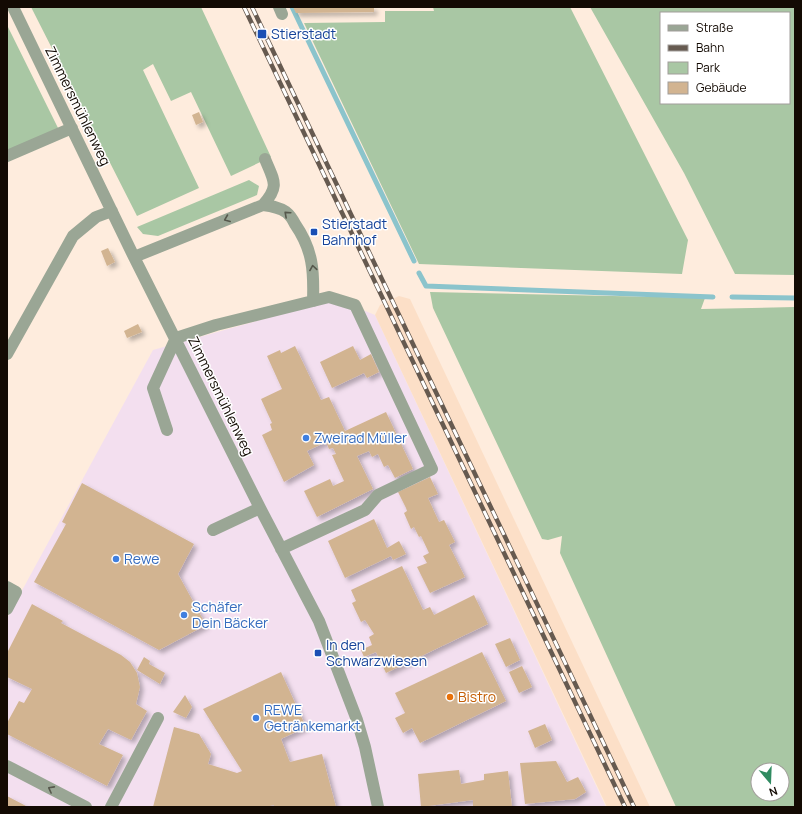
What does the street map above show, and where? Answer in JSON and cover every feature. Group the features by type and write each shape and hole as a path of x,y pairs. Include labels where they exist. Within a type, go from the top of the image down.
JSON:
{"street":[{"name":"Zimmersmühlenweg","path":"13,7 134,257 260,508 319,621 346,688 365,747 378,807"},
{"path":"7,156 72,128"},
{"path":"134,257 263,204 272,195 274,183 265,159"},
{"path":"263,204 276,207 288,213 303,236 310,252 314,271 313,301"},
{"path":"7,354 73,236 96,217 112,210"},
{"path":"167,430 153,388 176,338 216,325 329,297 355,305 432,469 378,494 365,510 281,549"},
{"path":"213,530 260,508"},
{"path":"7,609 12,589"},
{"path":"111,807 158,718"},
{"path":"7,766 86,807"}],"shaded area":[{"path":"399,296 410,299 650,807 607,807 375,315 380,305"},
{"path":"336,299 375,315 606,807 7,807 7,618 153,350"}],"green space":[{"path":"31,7 201,7 271,157 231,176 191,92 171,101 153,64 143,70 199,188 137,216"},
{"path":"433,7 570,7 688,240 682,274 419,264 304,23 385,22 385,11 434,11"},
{"path":"590,7 795,7 795,275 735,274 684,173"},
{"path":"7,25 59,130 7,151"},
{"path":"249,180 259,186 257,195 158,236 143,234 137,227"},
{"path":"430,292 705,298 701,309 795,307 795,807 676,807 560,553 562,536 548,540 542,539 433,308"}],"building":[{"path":"293,7 374,7 374,12 296,13"},
{"path":"199,112 203,122 196,125 192,115"},
{"path":"108,248 115,262 107,266 101,251"},
{"path":"138,324 142,332 127,338 124,331"},
{"path":"295,346 321,400 329,397 345,431 386,412 413,469 395,478 388,465 384,467 378,454 372,457 369,451 357,456 373,489 317,517 304,491 330,479 333,486 344,481 332,455 336,454 333,448 329,449 326,442 307,451 314,465 284,482 262,435 272,430 270,424 272,423 261,399 282,389 267,356 280,350 281,353"},
{"path":"353,346 360,360 371,354 379,372 367,378 364,373 332,388 320,362"},
{"path":"430,477 438,494 428,498 439,522 444,520 455,542 449,545 465,577 430,593 417,567 427,563 423,556 429,553 421,536 419,537 414,527 411,529 404,513 407,511 406,508 398,492"},
{"name":"Rewe","path":"82,483 194,544 178,574 206,625 159,650 34,582 66,524 62,522"},
{"path":"374,519 387,548 399,541 406,554 393,560 391,556 345,578 328,541"},
{"path":"402,566 423,610 430,607 434,615 474,595 488,624 386,673 376,652 364,657 361,650 372,645 369,637 374,634 365,620 361,622 352,603 356,601 351,590"},
{"path":"32,604 63,621 61,623 121,655 130,662 137,673 140,687 136,704 147,711 131,740 108,729 99,744 123,755 107,786 7,734 7,723 19,701 24,703 32,689 7,677 7,653"},
{"path":"510,638 520,660 506,667 495,644"},
{"name":"Bistro","path":"482,652 506,701 420,743 412,728 403,733 395,718 405,713 395,693"},
{"path":"144,657 150,661 149,664 165,673 160,684 137,670"},
{"path":"522,666 532,687 519,693 509,672"},
{"path":"281,672 306,727 281,739 289,760 290,762 322,754 336,807 274,807 274,805 265,807 153,807 174,727 199,734 211,754 208,764 237,773 242,771 203,709"},
{"path":"185,695 192,707 186,718 173,712"},
{"path":"545,724 552,740 535,748 528,731"},
{"path":"556,761 567,782 578,777 586,792 575,799 525,804 520,763"},
{"path":"459,770 461,784 484,780 484,774 508,771 512,807 473,807 473,800 421,807 418,774"},
{"path":"7,796 26,806 7,807"}],"waterway":[{"path":"292,7 414,261"},
{"path":"419,273 426,286 713,297"},
{"path":"732,297 795,298"}],"railway":[{"path":"244,7 625,807"},
{"path":"252,7 634,807"}],"place":[{"name":"Stierstadt","path":"262,34"},
{"name":"Stierstadt Bahnhof","path":"314,232"},
{"name":"Zweirad Müller","path":"306,438"},
{"name":"Rewe","path":"116,559"},
{"name":"Schäfer Dein Bäcker","path":"184,615"},
{"name":"In den Schwarzwiesen","path":"318,653"},
{"name":"Bistro","path":"450,697"},
{"name":"REWE Getränkemarkt","path":"256,718"}]}
